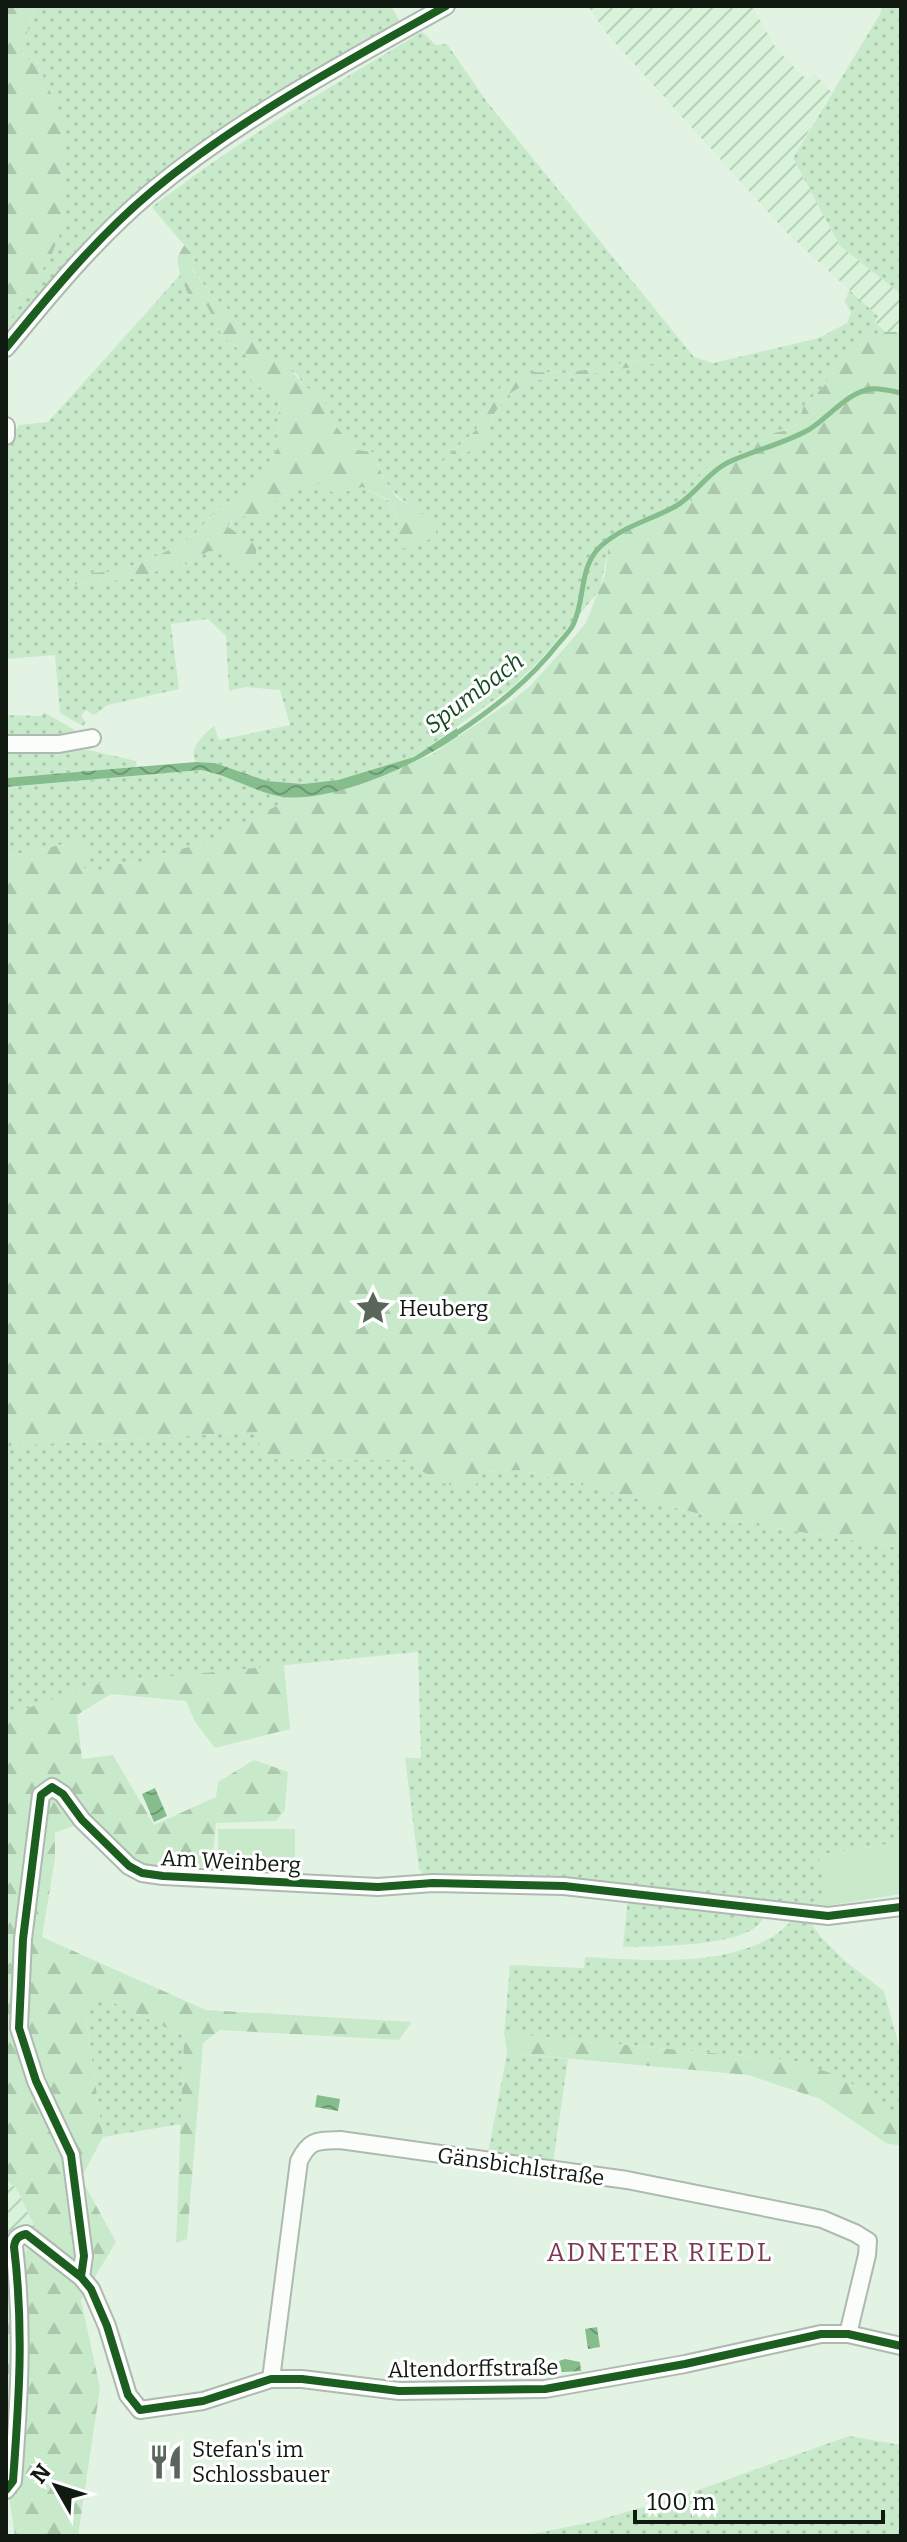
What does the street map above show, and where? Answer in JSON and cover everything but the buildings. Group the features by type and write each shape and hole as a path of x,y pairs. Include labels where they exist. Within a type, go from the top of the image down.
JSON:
{"street":[{"path":"6,348 116,223 187,163 252,120 446,6"},
{"path":"6,426 6,436"},
{"path":"6,744 59,744 92,738"},
{"name":"Am Weinberg","path":"81,2277 84,2256 71,2155 36,2081 19,2028 23,1939 41,1795 52,1787 63,1794 82,1820 129,1866 153,1875 378,1887 433,1883 564,1886 828,1916 901,1907"},
{"name":"Gänsbichlstraße","path":"271,2379 299,2161 305,2149 318,2141 340,2140 627,2180 822,2219 868,2241 848,2334"},
{"path":"6,2490 13,2481 21,2393 21,2313 15,2241 20,2235 32,2237 55,2259 81,2277"},
{"name":"Altendorffstraße","path":"81,2277 91,2289 107,2326 128,2395 140,2410 203,2401 271,2379 302,2379 399,2391 545,2389 685,2364 821,2334 848,2334 901,2346"}],"shaded area":[{"path":"588,6 752,6 777,50 807,80 815,74 831,92 793,158 840,246 901,294 901,332 886,332 874,321 878,316 787,233 608,35"},
{"path":"6,2180 16,2188 42,2241 6,2267"}],"green space":[{"path":"6,6 35,6 21,52 41,71 66,127 63,226 51,256 6,326"},
{"path":"35,6 391,6 400,22 236,119 179,158 92,235 6,334 6,326 51,256 41,71 21,52"},
{"path":"882,6 901,6 901,294 840,246 793,158"},
{"path":"422,32 436,45 447,44 487,102 694,357 713,363 819,338 847,323 851,313 845,302 849,290 878,316 874,322 886,332 863,338 856,353 839,357 824,386 804,405 798,424 788,430 760,436 749,452 717,456 697,479 692,501 634,524 608,549 600,590 541,659 511,688 414,757 338,780 303,784 267,781 215,763 196,762 196,747 214,726 219,740 290,725 280,690 246,687 229,691 226,636 208,619 171,624 179,689 108,705 94,715 86,710 81,716 86,722 83,726 60,713 55,655 6,659 6,445 19,425 48,422 180,275 188,294 207,306 223,337 249,357 252,383 280,398 277,450 254,486 218,508 182,544 139,564 72,577 71,585 137,578 168,567 188,564 209,551 217,552 235,516 315,482 336,494 363,487 389,501 399,526 416,508 388,485 373,452 356,451 330,419 323,397 304,386 297,374 273,362 261,347 244,338 230,311 213,297 191,267 195,258 152,207 251,137","holes":["658,357 687,357 565,378 532,380 509,394 493,415 485,440 451,453 476,430 486,409 534,372 567,373"]},
{"path":"184,245 195,258 191,268 213,297 230,311 244,338 261,347 273,362 283,360 304,386 323,397 330,419 356,450 373,452 383,477 397,498 436,524 436,535 411,551 398,546 399,526 389,500 363,487 336,494 315,482 276,501 263,518 235,516 228,527 256,545 256,559 244,569 217,552 209,551 188,564 168,567 137,578 67,583 72,576 108,572 139,564 182,544 218,508 254,486 277,450 280,398 252,383 249,357 223,337 207,306 188,294 177,258"},
{"path":"901,332 901,1548 725,1520 520,1470 482,1472 473,1491 439,1482 405,1460 261,1459 258,1432 6,1446 6,856 88,842 92,857 84,868 98,875 109,864 141,863 167,852 199,845 294,797 334,791 431,755 514,699 569,643 586,623 605,575 608,549 621,536 634,524 692,501 697,479 717,456 748,452 760,436 788,430 798,424 804,405 824,386 839,357 856,353 863,338"},
{"path":"658,357 694,357 565,378 532,380 509,394 493,415 485,440 449,465 442,462 476,430 501,387 534,372 567,373"},
{"path":"44,712 73,729 77,733 75,738 6,741 6,715 42,716"},
{"path":"6,748 80,748 136,761 137,768 6,778"},
{"path":"201,770 270,793 294,797 199,846 167,852 141,863 110,864 98,875 84,868 88,843 74,842 6,856 6,787"},
{"path":"258,1432 262,1459 405,1460 439,1482 482,1472 520,1470 725,1520 901,1548 901,1842 819,1855 828,1911 437,1879 424,1875 419,1869 405,1758 421,1758 418,1652 95,1684 6,1716 6,1446"},
{"path":"284,1665 290,1729 215,1748 195,1722 186,1701 111,1694 77,1715 82,1759 113,1755 154,1825 216,1797 218,1782 254,1760 288,1772 285,1810 276,1821 216,1823 212,1862 204,1867 148,1870 122,1852 88,1820 55,1833 55,1859 42,1937 206,2010 412,2022 399,2040 220,2030 203,2043 187,2239 176,2243 184,2036 95,1994 85,2012 103,2137 81,2178 116,2242 81,2300 100,2388 78,2536 15,2536 6,2476 6,2267 42,2241 16,2188 6,2180 6,1716 95,1684"},
{"path":"218,1829 295,1829 295,1871 218,1871"},
{"path":"901,1842 901,1894 826,1906 819,1855"},
{"path":"628,1896 764,1916 757,1926 723,1940 623,1947"},
{"path":"795,1919 808,1919 846,1962 884,1991 901,2053 901,2116 795,2061 504,2033 510,1965 584,1968 585,1957 655,1960 704,1958 749,1947 773,1936"},
{"path":"95,1994 184,2036 181,2124 103,2137 85,2011"},
{"path":"504,2033 795,2061 842,2077 901,2116 901,2146 886,2143 820,2099 748,2075 507,2053"},
{"path":"507,2053 568,2059 553,2163 488,2154"},
{"path":"849,2436 901,2445 901,2536 522,2536 592,2522 684,2495"}],"water":[{"path":"457,728 458,736 420,759 371,780 321,795 278,796 201,770 6,787 6,778 196,762 215,763 267,781 303,784 338,780 414,757"},
{"path":"155,1788 167,1816 154,1822 142,1794"},
{"path":"317,2095 340,2099 338,2111 315,2107"},
{"path":"597,2327 600,2347 588,2349 585,2329"},
{"path":"559,2361 580,2362 581,2371 562,2372"}],"waterway":[{"name":"Spumbach","path":"454,735 523,682 568,632 577,615 589,564 594,554 610,539 676,506 727,463 810,429 854,395 875,389 901,393"}],"cycle path":[{"path":"6,348 93,247 131,209 185,165 294,92 446,6"},
{"path":"81,2277 84,2256 71,2155 36,2081 19,2028 23,1939 41,1795 52,1787 63,1794 82,1820 129,1866 142,1873 163,1876 378,1887 433,1883 564,1886 828,1916 901,1907"},
{"path":"6,2490 13,2481 19,2393 19,2306 14,2247 17,2238 26,2234 81,2277 91,2289 107,2326 128,2395 140,2410 203,2401 271,2379 302,2379 399,2391 545,2389 685,2364 821,2334 848,2334 901,2346"}],"place":[{"name":"Heuberg","path":"373,1308"},
{"name":"Stefan's im Schlossbauer","path":"166,2462"}],"district":[{"name":"ADNETER RIEDL","path":"660,2252"}]}
